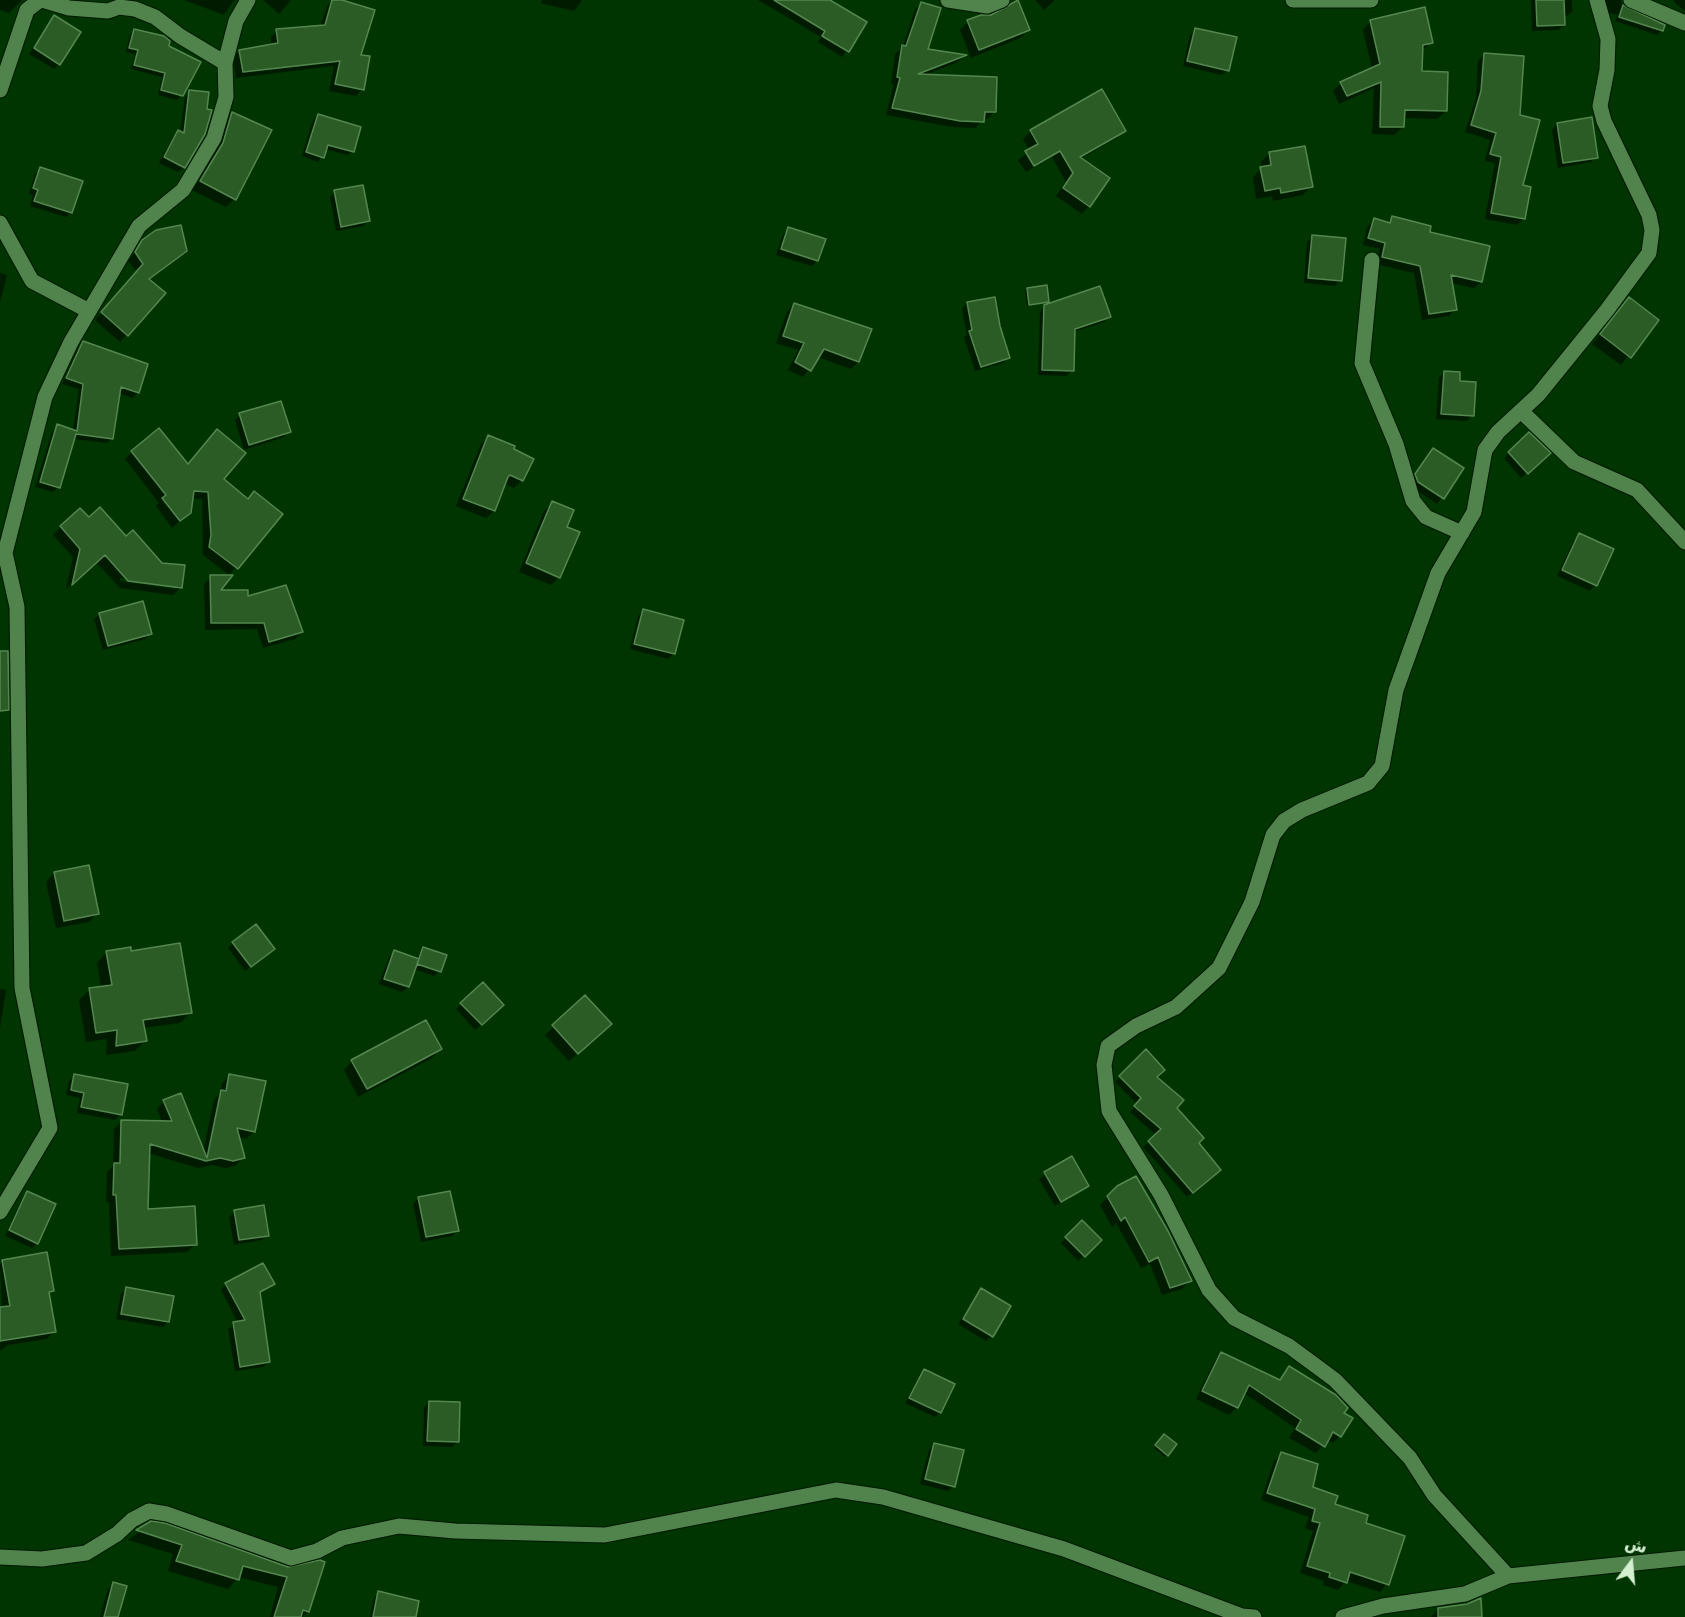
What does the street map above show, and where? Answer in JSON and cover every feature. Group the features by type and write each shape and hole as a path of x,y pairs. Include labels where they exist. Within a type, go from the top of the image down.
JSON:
{"street":[{"path":"0,90 27,10 41,0 69,8 108,11 133,5 225,63"},
{"path":"0,1212 50,1128 22,988 17,607 5,573 5,553 45,397 70,342 139,226 183,190 214,138 226,97 225,63 236,21 248,0"},
{"path":"948,0 987,6 1002,0"},
{"path":"1293,0 1371,0"},
{"path":"1508,1576 1434,1496 1410,1458 1335,1380 1289,1346 1234,1318 1209,1290 1161,1195 1109,1110 1104,1065 1108,1046 1136,1026 1176,1007 1219,968 1252,902 1273,835 1284,821 1302,810 1368,783 1382,766 1396,690 1438,573 1474,512 1485,450 1498,432 1538,395 1649,253 1652,230 1649,215 1604,121 1600,106 1608,39 1597,0"},
{"path":"1631,0 1685,22"},
{"path":"0,223 32,281 49,292 89,311"},
{"path":"1372,260 1362,363 1392,434 1413,501 1426,517 1462,533"},
{"path":"1521,411 1574,462 1590,471 1620,480 1637,490 1685,542"},
{"path":"0,1557 42,1559 86,1553 117,1534 132,1520 149,1511 167,1514 291,1558 317,1551 342,1538 399,1526 455,1531 605,1535 836,1490 883,1497 1064,1550 1242,1616 1254,1617"},
{"path":"1343,1617 1383,1606 1465,1594 1508,1576 1685,1558"}],"building":[{"path":"332,0 342,0 375,10 361,55 370,56 364,90 335,84 340,61 243,72 239,50 278,43 276,29 325,25"},
{"path":"774,0 830,0 867,22 849,52 822,36 825,31"},
{"path":"1018,0 1030,30 979,50 967,20 981,15 991,15"},
{"path":"1536,0 1564,0 1565,25 1537,26"},
{"path":"921,2 941,8 928,49 967,55 918,74 997,77 996,112 985,112 984,122 960,121 892,108 900,78 897,77 902,45 906,46"},
{"path":"1623,5 1665,25 1663,31 1619,17"},
{"path":"1425,7 1433,43 1423,45 1422,71 1448,72 1447,111 1405,110 1404,127 1380,127 1381,82 1347,96 1340,82 1380,64 1370,20"},
{"path":"54,15 81,32 60,65 34,48"},
{"path":"1195,28 1237,37 1229,71 1187,61"},
{"path":"134,29 164,36 170,41 169,46 201,62 183,96 161,90 165,73 134,65 138,50 129,48"},
{"path":"1484,53 1524,56 1520,115 1540,120 1523,185 1531,187 1525,219 1491,213 1501,157 1490,154 1496,133 1471,125 1481,91"},
{"path":"1102,89 1126,131 1080,157 1110,178 1090,207 1063,188 1073,173 1060,151 1034,166 1025,151 1038,144 1030,130"},
{"path":"189,90 209,92 207,109 212,110 205,134 185,168 164,157 178,130 184,133"},
{"path":"232,112 272,130 236,200 200,181 223,143"},
{"path":"318,114 361,127 354,152 328,145 324,158 306,152"},
{"path":"1592,117 1598,158 1563,163 1557,123"},
{"path":"1305,146 1313,187 1281,193 1280,188 1265,191 1260,167 1271,165 1269,152"},
{"path":"40,167 83,181 72,213 34,201 38,190 33,188"},
{"path":"363,185 370,221 341,227 334,190"},
{"path":"1392,216 1431,226 1430,232 1490,246 1482,282 1451,275 1457,310 1429,314 1420,266 1382,257 1385,243 1368,238 1374,218 1390,223"},
{"path":"181,225 187,251 149,279 166,293 128,336 101,312 143,264 135,252 142,240 156,230"},
{"path":"788,227 826,239 818,261 781,249"},
{"path":"1312,235 1346,238 1342,281 1308,278"},
{"path":"1047,285 1049,302 1029,305 1027,288"},
{"path":"1100,286 1111,317 1075,329 1074,371 1042,370 1044,305"},
{"path":"995,297 1000,326 1010,358 981,367 969,331 972,330 967,302"},
{"path":"1629,297 1659,320 1631,358 1600,334"},
{"path":"794,303 872,329 859,362 824,349 811,371 795,362 804,343 783,336"},
{"path":"83,341 148,364 139,393 121,387 113,439 76,434 60,488 40,482 57,424 77,431 83,384 66,378"},
{"path":"1444,371 1460,372 1460,381 1476,382 1474,416 1441,414"},
{"path":"281,401 291,432 249,445 239,413"},
{"path":"159,428 188,464 217,429 246,453 224,479 248,499 254,491 283,514 238,569 209,547 211,535 208,492 194,491 191,513 180,521 162,498 166,495 131,451"},
{"path":"1529,432 1551,453 1528,474 1508,452"},
{"path":"488,435 515,446 514,449 534,459 523,481 510,475 508,477 495,511 463,499"},
{"path":"1433,448 1464,468 1444,499 1418,482 1415,474"},
{"path":"552,501 574,510 567,527 580,532 560,578 526,563"},
{"path":"100,507 126,536 133,530 162,563 185,565 182,588 128,581 105,555 72,585 80,549 60,526 80,508 89,517"},
{"path":"1579,533 1614,549 1597,586 1562,570"},
{"path":"210,575 233,575 221,590 248,590 248,596 286,585 303,632 269,642 264,623 211,623"},
{"path":"143,601 152,634 108,646 99,613"},
{"path":"643,609 684,620 675,654 634,644"},
{"path":"0,651 8,651 9,710 0,711"},
{"path":"89,865 99,914 64,921 54,872"},
{"path":"256,924 275,949 251,967 232,942"},
{"path":"180,943 192,1013 143,1020 147,1041 116,1046 117,1030 96,1033 89,988 112,985 106,951 131,947 131,951"},
{"path":"423,947 447,955 441,972 417,964"},
{"path":"394,950 419,959 409,987 384,979"},
{"path":"483,982 504,1005 482,1025 460,1003"},
{"path":"585,995 612,1024 578,1054 552,1025"},
{"path":"426,1020 442,1049 367,1089 351,1060"},
{"path":"1146,1049 1165,1070 1157,1077 1184,1100 1177,1108 1204,1138 1199,1143 1221,1170 1193,1193 1148,1141 1161,1129 1134,1106 1141,1098 1119,1076"},
{"path":"74,1074 128,1084 122,1115 81,1107 84,1093 71,1090"},
{"path":"229,1074 266,1081 255,1132 237,1128 245,1158 233,1161 220,1158 206,1161 150,1144 148,1209 195,1206 197,1245 119,1249 116,1195 113,1195 114,1163 120,1163 121,1120 172,1121 163,1100 181,1093 207,1158 221,1090 226,1091"},
{"path":"1072,1156 1089,1186 1061,1202 1044,1172"},
{"path":"1136,1176 1168,1231 1192,1281 1170,1288 1158,1257 1149,1262 1125,1217 1121,1221 1107,1196 1117,1186"},
{"path":"27,1191 56,1204 38,1244 9,1230"},
{"path":"450,1191 459,1231 426,1237 418,1197"},
{"path":"264,1205 269,1236 239,1240 234,1210"},
{"path":"1082,1220 1102,1240 1085,1257 1065,1237"},
{"path":"47,1252 54,1291 49,1292 56,1332 0,1341 0,1307 10,1306 2,1260"},
{"path":"263,1263 275,1284 260,1292 270,1362 240,1367 233,1322 245,1320 225,1283"},
{"path":"126,1287 174,1296 169,1322 121,1314"},
{"path":"981,1288 1011,1306 993,1337 963,1319"},
{"path":"1221,1352 1280,1380 1289,1366 1336,1395 1348,1408 1344,1413 1353,1418 1341,1437 1333,1432 1325,1447 1296,1429 1301,1420 1249,1385 1238,1408 1202,1391"},
{"path":"924,1369 955,1384 941,1413 909,1398"},
{"path":"429,1401 460,1402 459,1442 427,1441"},
{"path":"1164,1434 1177,1444 1168,1456 1155,1445"},
{"path":"934,1443 964,1450 955,1487 925,1479"},
{"path":"1281,1452 1318,1464 1313,1487 1338,1496 1335,1504 1368,1515 1366,1523 1405,1536 1389,1585 1350,1572 1347,1583 1329,1577 1330,1573 1307,1566 1320,1523 1312,1521 1315,1509 1267,1493"},
{"path":"151,1521 165,1523 288,1567 320,1560 325,1562 309,1612 303,1610 301,1617 274,1617 287,1577 243,1566 239,1580 176,1561 182,1545 136,1530"},
{"path":"113,1582 127,1586 118,1617 104,1617"},
{"path":"378,1591 419,1601 416,1617 373,1617"},
{"path":"1481,1598 1482,1617 1438,1617 1438,1608 1467,1604"}]}
